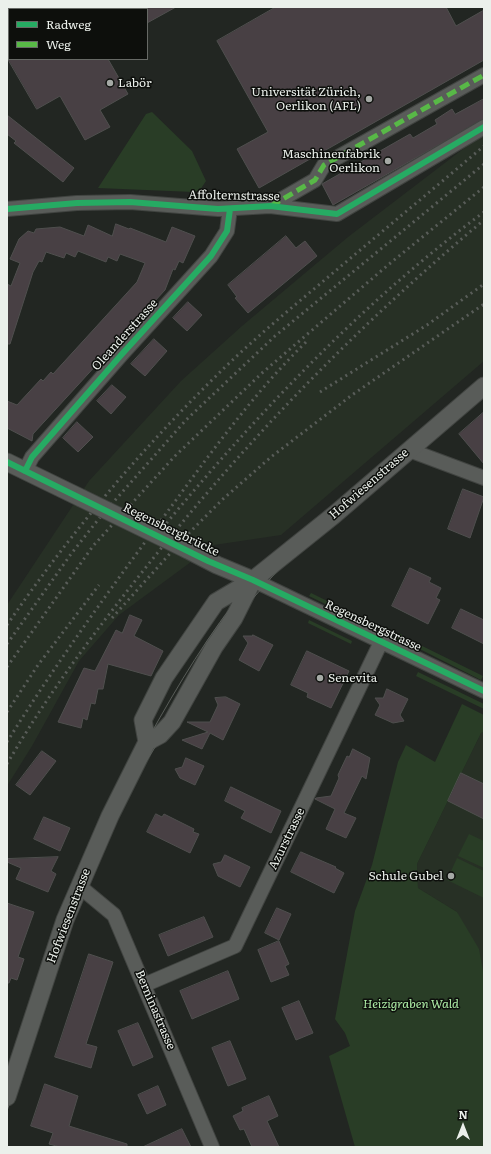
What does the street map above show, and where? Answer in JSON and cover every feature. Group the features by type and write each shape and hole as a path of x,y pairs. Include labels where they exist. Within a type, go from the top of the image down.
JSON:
{"street":[{"name":"Affolternstrasse","path":"270,206 315,180 324,165 484,76"},
{"name":"Affolternstrasse","path":"7,209 77,203 130,202 230,209 270,206 337,214 484,127"},
{"name":"Oleanderstrasse","path":"25,471 32,457 122,354 211,256 227,231 230,209"},
{"name":"Hofwiesenstrasse","path":"147,742 143,720 164,678 185,645 216,602 252,580 334,515 484,386"},
{"path":"409,450 484,478"},
{"path":"7,462 25,471"},
{"name":"Regensbergbrücke","path":"25,471 217,565 252,580"},
{"name":"Hofwiesenstrasse","path":"7,1097 54,953 79,886 110,816 147,742 160,735 172,722 214,647 234,618 252,580"},
{"name":"Regensbergstrasse","path":"252,580 484,691"},
{"name":"Azurstrasse","path":"144,985 235,946 381,642"},
{"name":"Berninastrasse","path":"79,886 114,914 212,1147"}],"shaded area":[{"path":"484,133 484,361 281,535 214,545 119,615 79,661 32,746 7,786 7,605 89,481 181,381 242,326 348,237"},
{"name":"Schule Gubel","path":"484,732 484,996 457,912 418,888 417,864 481,733"}],"green space":[{"path":"152,112 192,151 206,181 200,190 194,192 98,188 146,114"},
{"path":"311,593 370,622 368,625 309,596"},
{"path":"309,620 352,641 351,644 308,623"},
{"path":"404,637 483,676 481,680 400,639"},
{"path":"418,672 484,704 484,709 416,676"},
{"name":"Heizigraben Wald","path":"462,704 484,715 484,732 481,733 417,864 418,888 457,912 479,949 484,977 484,1147 355,1147 329,1056 350,1046 345,1033 335,1019 355,911 372,865 398,762 406,745 435,762"},
{"path":"469,834 484,841 484,868 458,856"},
{"path":"457,858 484,871 484,898 447,880"}],"building":[{"path":"147,7 176,7 148,22"},
{"path":"276,7 446,7 456,26 484,10 484,60 259,188 237,149 268,132 217,41"},
{"path":"9,60 109,60 128,94 100,110 110,127 85,140 60,96 37,109"},
{"name":"Maschinenfabrik Oerlikon","path":"484,99 484,119 333,205 322,184 410,134 413,138 437,124 435,120 452,109 455,114"},
{"path":"7,115 74,168 63,182 14,143 16,141 7,134"},
{"path":"116,224 166,242 172,227 195,236 183,263 179,261 175,270 173,269 165,290 33,434 32,441 7,428 7,401 17,405 41,379 43,381 51,372 53,374 137,282 145,263 120,254 117,261 108,257 106,262 78,251 75,257 66,253 64,258 46,252 42,262 39,261 33,272 10,344 7,344 7,284 11,286 20,263 10,259 19,239 28,231 34,233 36,229 60,227 84,236 88,225 112,236"},
{"path":"286,236 296,248 305,241 317,256 248,313 235,298 237,297 228,285"},
{"path":"188,302 202,315 187,331 173,318"},
{"path":"154,339 167,351 145,376 131,364"},
{"path":"112,385 126,397 111,414 97,401"},
{"path":"484,412 484,464 459,434"},
{"path":"77,422 93,437 78,452 63,438"},
{"path":"463,489 484,497 470,538 448,529"},
{"path":"410,568 431,578 429,582 441,588 436,598 440,600 428,624 392,606"},
{"path":"461,609 484,620 484,644 452,628"},
{"path":"130,615 142,620 134,636 163,651 151,676 108,664 103,689 98,689 95,704 91,703 87,720 83,718 81,728 58,722 84,668 95,671 116,630 122,633"},
{"path":"253,635 273,645 259,671 239,660 248,643 243,636"},
{"name":"Senevita","path":"307,651 349,671 331,708 307,697 308,693 291,685"},
{"path":"387,689 408,699 400,715 404,721 393,723 375,715 380,705 375,698 383,698"},
{"path":"226,697 240,704 223,740 210,733 202,749 182,740 208,732 187,722 210,722 218,705 215,698"},
{"path":"353,749 370,758 366,779 362,776 344,813 356,818 346,838 326,829 335,809 315,799 331,796 339,778 338,775 347,756 349,757"},
{"path":"42,751 56,761 30,795 16,785"},
{"path":"186,758 204,766 195,785 180,778 175,769 182,767"},
{"path":"461,773 484,784 484,819 448,801"},
{"path":"231,787 281,811 271,833 241,818 245,811 225,801"},
{"path":"156,814 162,817 164,814 194,829 193,832 199,834 190,853 147,832"},
{"path":"44,817 70,828 60,851 34,839"},
{"path":"301,852 336,867 335,868 344,873 334,893 291,872"},
{"path":"225,855 250,867 240,887 218,876 213,864 221,862"},
{"path":"58,857 51,871 56,874 48,892 16,879 21,868 7,862 7,859"},
{"path":"7,903 34,912 18,957 24,959 17,980 11,978 9,983 7,983"},
{"path":"277,908 291,914 279,940 265,933"},
{"path":"204,917 213,937 168,956 159,935"},
{"path":"279,941 289,964 285,966 289,975 271,982 258,950"},
{"path":"89,954 113,962 86,1044 97,1047 91,1068 55,1057"},
{"path":"228,971 239,999 192,1019 180,991"},
{"path":"299,1001 313,1033 296,1040 282,1008"},
{"path":"138,1023 153,1057 133,1066 118,1031"},
{"path":"230,1041 246,1079 228,1086 212,1048"},
{"path":"45,1084 78,1096 69,1126 127,1144 127,1147 60,1147 49,1144 53,1133 31,1126"},
{"path":"158,1086 166,1105 147,1114 138,1095"},
{"path":"269,1096 278,1116 267,1121 279,1147 252,1147 244,1129 240,1130 233,1116 243,1111 242,1108"},
{"path":"182,1129 191,1147 143,1147"}],"tram line":[{"path":"7,1090 55,938 82,870 139,755 171,698 207,641 247,587 484,381"},
{"path":"7,1111 59,951 100,846 135,779 229,630 247,605 279,569 484,390"}],"railway":[{"path":"7,625 79,527 131,466 186,406 242,351 284,314 484,146"},
{"path":"7,644 71,554 101,516 186,420 275,336 484,164"},
{"path":"7,667 93,546 175,456 262,373 388,265 484,187"},
{"path":"155,537 230,449 310,364 394,285 438,247 484,212"},
{"path":"7,764 59,683 96,631 192,510 270,422 353,338 439,258 484,220"},
{"path":"320,392 427,325 484,284"},
{"path":"112,618 184,538 223,499 271,457 352,395 484,304"},
{"path":"7,742 80,632 210,454 266,385 306,342"},
{"path":"7,712 38,665 99,585"}],"marked path":[{"path":"271,206 315,180 324,165 484,75"},
{"path":"398,639 402,636"}],"cycle path":[{"path":"7,209 77,203 130,202 218,209 270,206 337,214 484,127"},
{"path":"25,471 32,457 122,354 211,256 227,231 230,209"},
{"path":"7,462 208,561 253,580 484,691"}],"place":[{"name":"Labör","path":"110,83"},
{"name":"Universität Zürich, Oerlikon (AFL)","path":"369,99"},
{"name":"Maschinenfabrik Oerlikon","path":"388,161"},
{"name":"Senevita","path":"320,678"},
{"name":"Schule Gubel","path":"451,876"}]}
